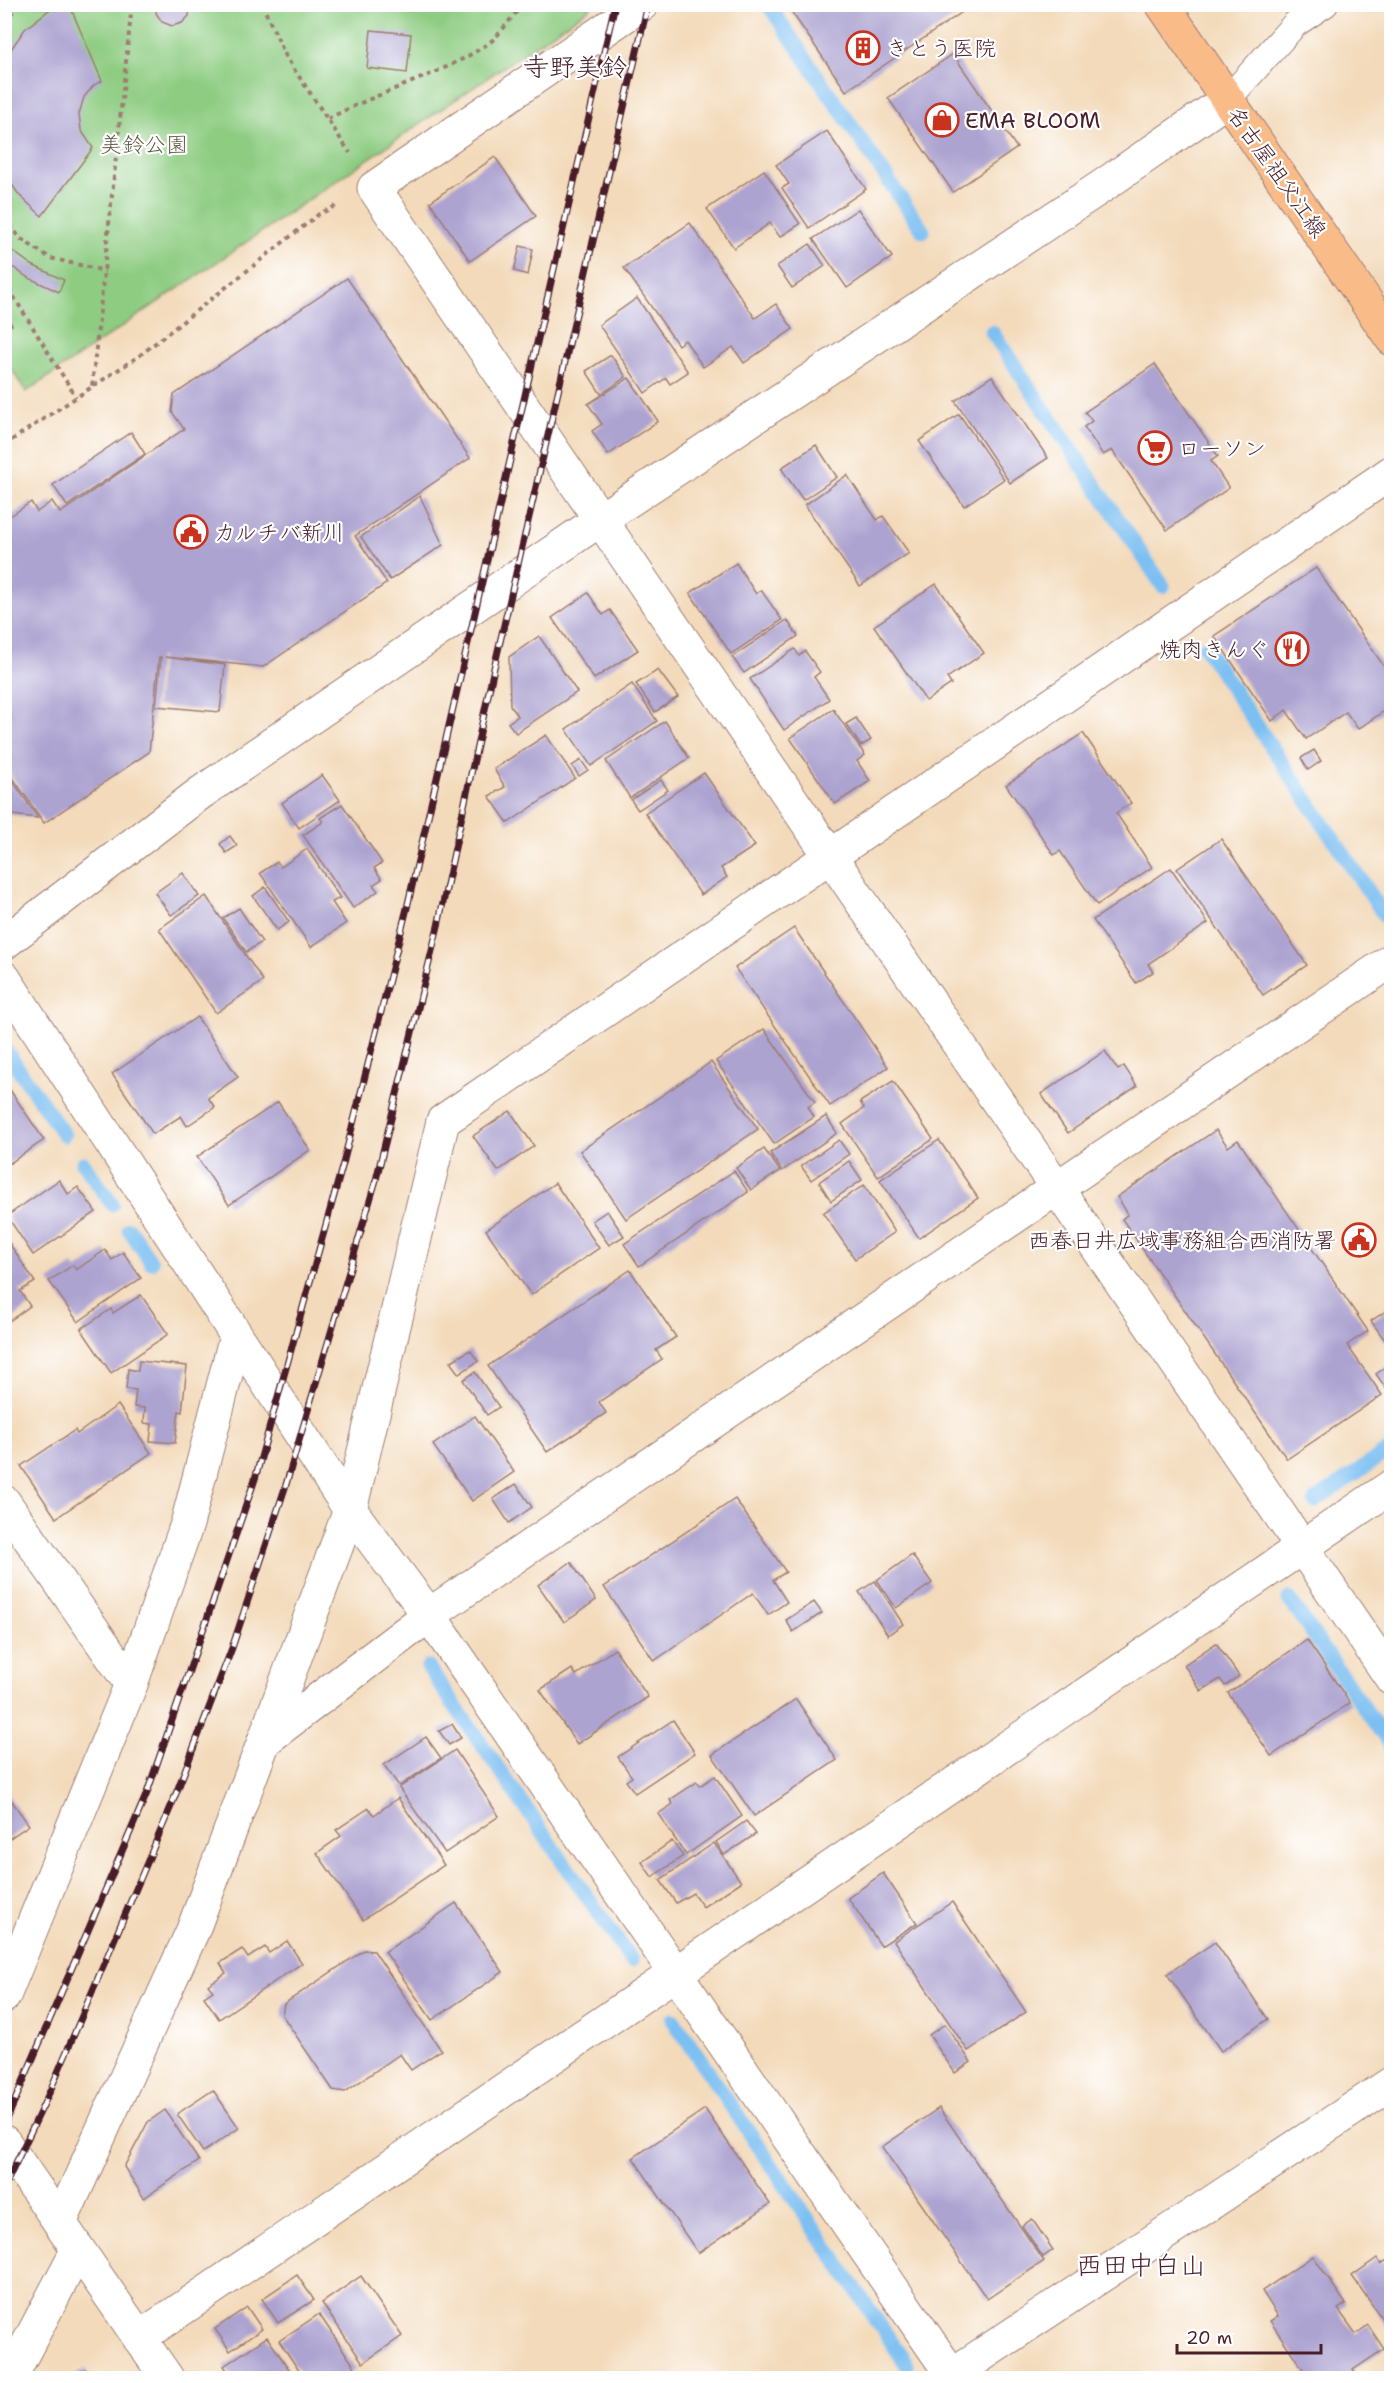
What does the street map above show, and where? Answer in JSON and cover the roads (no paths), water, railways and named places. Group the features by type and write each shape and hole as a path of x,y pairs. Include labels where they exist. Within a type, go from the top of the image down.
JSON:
{"main road":[{"name":"名古屋祖父江線","path":"1162,4 1392,339"}],"street":[{"path":"642,4 374,188 1392,1679"},
{"path":"4,943 198,794 601,519 1092,193 1227,100"},
{"path":"60,2223 193,1930 350,1510 443,1120 1392,472"},
{"path":"264,1741 429,1615 1392,960"},
{"path":"4,978 350,1510 429,1615 951,2378 1392,2083"},
{"path":"4,1996 131,1684 187,1524 236,1336"},
{"path":"139,2338 1392,1486"},
{"path":"4,1502 131,1684"},
{"path":"4,2142 167,2379"},
{"path":"10,2379 78,2249"}],"lane":[{"path":"1227,100 1295,24 1325,4"}],"waterway":[{"path":"768,4 923,231"},
{"path":"992,332 1163,586"},
{"path":"1205,648 1385,916"},
{"path":"4,1048 64,1135"},
{"path":"83,1163 112,1204"},
{"path":"129,1229 151,1262"},
{"path":"1315,1501 1392,1448"},
{"path":"1289,1599 1392,1748"},
{"path":"428,1667 631,1960"},
{"path":"673,2020 907,2365"}],"railway":[{"path":"4,2126 147,1793 255,1479 344,1160 407,908 615,4"},
{"path":"4,2188 50,2091 172,1804 232,1648 285,1488 376,1180 438,926 494,668 648,4"}],"place":[{"name":"きとう医院","path":"863,48"},
{"name":"EMA BLOOM","path":"942,120"},
{"name":"ローソン","path":"1155,448"},
{"name":"カルチバ新川","path":"191,532"},
{"name":"焼肉きんぐ","path":"1292,649"},
{"name":"西春日井広域事務組合西消防署","path":"1359,1240"}],"district":[{"name":"寺野美鈴","path":"575,66"},
{"name":"西田中白山","path":"1141,2264"}],"park label":[{"name":"美鈴公園","path":"144,144"}]}
